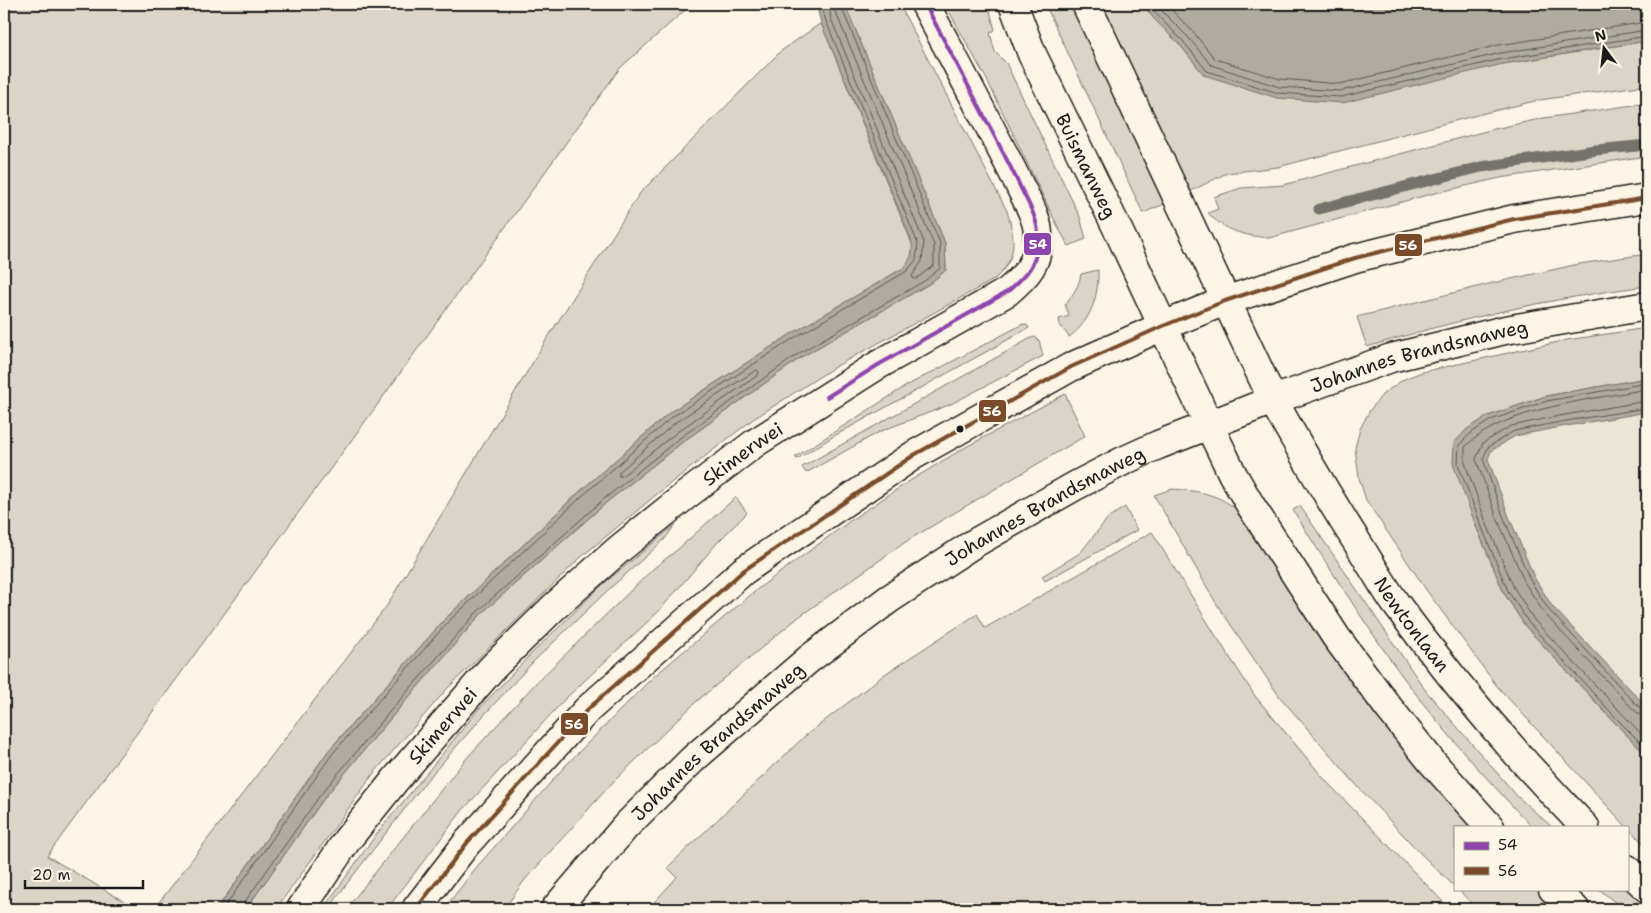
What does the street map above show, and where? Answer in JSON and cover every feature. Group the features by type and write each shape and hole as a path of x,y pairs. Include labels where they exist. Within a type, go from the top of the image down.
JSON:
{"street":[{"name":"Skimerwei","path":"301,909 347,840 396,778 492,668 553,608 618,550 754,443 878,365 1007,292 1026,276 1033,264 1037,250 1038,233 1033,214 925,4"},
{"name":"Buismanweg","path":"1013,4 1032,54 1120,234 1209,425"},
{"path":"1086,4 1225,301"},
{"path":"416,909 467,843 586,710 743,571 914,455 1071,367 1225,301 1355,258 1504,221 1647,198"},
{"name":"Newtonlaan","path":"1225,301 1273,400 1306,459 1395,603 1489,721 1534,774 1584,826"},
{"name":"Johannes Brandsmaweg","path":"555,909 626,826 693,759 736,720 825,647 889,599 973,544 1075,486 1123,461 1209,425 1391,358 1505,330 1647,306"},
{"path":"1209,425 1233,475 1251,506 1336,637 1388,708 1432,762 1489,826"},
{"path":"1628,869 1647,888"},
{"path":"1554,890 1575,909"}],"shaded area":[{"path":"4,4 692,4 620,68 375,408 47,856 137,909 4,909"},
{"path":"899,4 1007,211 1012,230 1013,244 1011,257 1007,265 995,279 833,368 752,420 667,486 581,557 447,689 374,773 276,909 246,909 325,797 481,614 607,502 684,441 803,356 929,284 946,270 945,243 845,5"},
{"path":"945,4 988,4 995,30 990,33 995,52 1006,63 1080,217 1086,239 1069,246 1060,231 987,80"},
{"path":"1045,4 1072,4 1167,203 1143,213"},
{"path":"1100,4 1143,4 1154,19 1179,44 1503,64 1647,41 1647,85 1539,100 1278,167 1227,173 1189,192"},
{"path":"821,23 913,246 911,258 905,267 791,334 669,413 577,494 445,619 329,750 217,909 154,909 386,607 545,342 640,193 781,51"},
{"path":"1647,103 1647,156 1500,178 1431,194 1269,238 1236,232 1221,224 1208,213 1218,209 1214,197 1241,188 1283,185 1490,130 1544,118"},
{"path":"1647,254 1647,286 1506,310 1436,327 1367,347 1357,317 1579,264"},
{"path":"1098,270 1097,289 1092,307 1083,324 1069,337 1060,325 1059,319 1069,316 1065,304 1075,290 1081,274"},
{"path":"1023,324 1029,328 834,436 797,459 795,457 906,386"},
{"path":"1647,328 1647,378 1546,396 1488,416 1476,526 1504,593 1525,626 1647,756 1647,847 1496,685 1427,591 1366,500 1359,478 1355,448 1360,429 1370,410 1383,394 1404,379 1422,372 1567,340"},
{"path":"1035,337 1039,340 1043,356 949,405 881,431 806,473 802,467 1031,338"},
{"path":"1065,394 1085,436 910,539 800,616 697,701 613,782 524,881 504,909 444,909 475,869 566,765 652,678 759,588 854,518 908,482 964,448"},
{"path":"1647,412 1647,707 1552,606 1534,577 1488,459 1491,451 1515,436"},
{"path":"1172,489 1192,491 1218,498 1242,514 1474,826 1454,826 1454,886 1360,789 1279,696 1216,603 1154,495"},
{"path":"736,497 747,513 717,543 659,611 565,699 462,811 387,909 346,909 465,760 535,684 654,568"},
{"path":"1300,506 1426,691 1518,797 1551,826 1531,826 1440,725 1377,641 1293,510"},
{"path":"1125,507 1137,530 1045,581 1042,576 1080,553 1108,518"},
{"path":"676,524 664,540 607,591 533,662 485,714 427,780 329,909 323,909 375,836 478,710 528,657 602,585"},
{"path":"1152,532 1255,696 1326,781 1450,909 648,909 677,877 668,868 669,866 805,736 885,674 977,614 985,628"},
{"path":"1458,890 1539,890 1559,909 1478,909"},
{"path":"1600,890 1628,890 1647,905 1647,909 1623,909"}],"water":[{"path":"820,4 845,5 945,243 946,270 929,284 803,356 684,441 607,502 481,614 325,797 246,909 217,909 329,750 445,619 577,494 669,413 791,334 905,267 909,261 912,251 910,236 821,23 818,12"},
{"path":"1143,4 1647,4 1647,41 1503,64 1342,103 1277,98 1204,75"},
{"path":"1647,378 1647,412 1515,436 1491,451 1488,459 1534,577 1552,606 1647,707 1647,756 1525,626 1504,593 1453,464 1454,443 1467,429 1488,416 1546,396"}],"waterway":[{"path":"1319,209 1481,167 1596,150 1647,145"}],"transit line":[{"name":"54","path":"827,397 878,365 1007,292 1030,268 1038,245 1036,221 1031,208 925,4"},
{"name":"56","path":"416,909 467,843 587,710 743,571 914,455 1071,367 1225,301 1355,258 1514,219 1647,198"}]}
